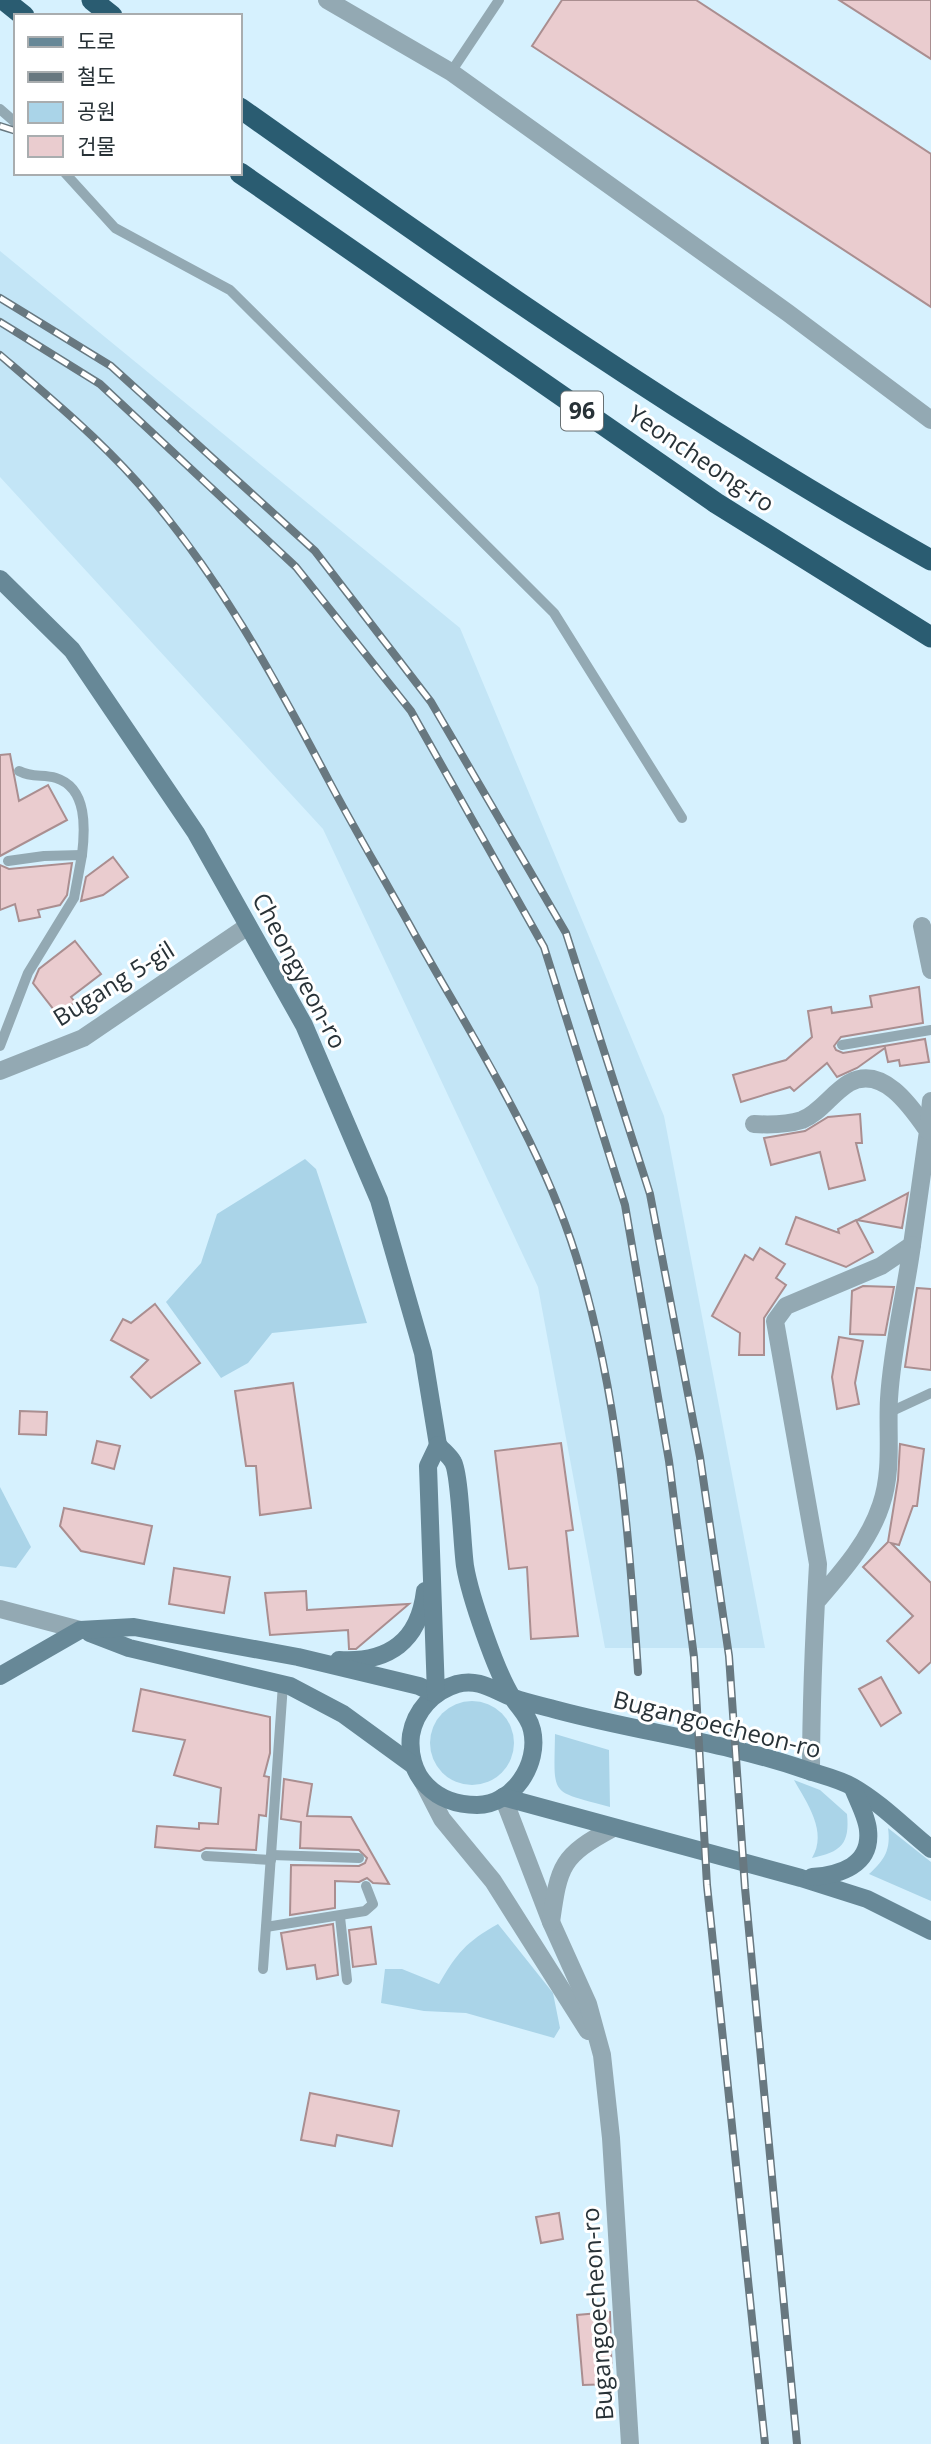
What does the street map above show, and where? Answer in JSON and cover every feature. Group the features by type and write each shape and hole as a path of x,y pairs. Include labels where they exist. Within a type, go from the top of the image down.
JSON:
{"highway":[{"path":"4,0 22,14"},
{"path":"92,0 110,14"},
{"name":"Yeoncheong-ro","path":"242,109 447,255 749,451 931,560"},
{"name":"Yeoncheong-ro","path":"242,174 716,503 931,637"}],"main road":[{"name":"Cheongyeon-ro","path":"0,579 72,650 196,833 304,1025 380,1200 423,1353 438,1445"},
{"path":"436,1695 428,1466 438,1445 454,1463 466,1569 495,1659 512,1698 524,1712 532,1730 533,1749 529,1767 519,1783 503,1797 483,1805 461,1805 441,1798 424,1784 413,1765 410,1744 413,1723 424,1705 436,1695 458,1684 477,1683 496,1688 512,1698"},
{"path":"298,1657 358,1661 387,1653 401,1645 422,1614 425,1583 433,1568"},
{"path":"0,1676 80,1630 134,1628 298,1657 419,1686 436,1695"},
{"path":"80,1630 129,1648 283,1684 343,1714 413,1765"},
{"name":"Bugangoecheon-ro","path":"512,1698 584,1717 773,1759 853,1787 931,1849"},
{"path":"801,1878 838,1875 852,1867 864,1854 869,1831 853,1787"},
{"path":"503,1797 801,1878 867,1899 931,1931"}],"street":[{"path":"327,0 451,72 788,313 931,421"},
{"name":"Bugang 5-gil","path":"0,1071 83,1038 248,926"},
{"path":"922,926 931,970"},
{"path":"754,1124 777,1126 805,1119 850,1082 877,1080 906,1098 928,1131"},
{"path":"816,1602 852,1562 881,1505 891,1441 893,1367 931,1101"},
{"path":"811,1772 811,1681 818,1564 775,1321 786,1306 881,1266 912,1245"},
{"path":"0,1609 80,1630"},
{"path":"424,1784 442,1819 493,1881 530,1936 602,2055"},
{"name":"Bugangoecheon-ro","path":"503,1797 551,1922 588,2004 602,2055 611,2138 631,2444"},
{"path":"551,1922 558,1877 578,1847 613,1828"}],"lane":[{"path":"451,72 499,0"},
{"path":"0,109 14,121"},
{"path":"67,175 115,228 230,290 554,613 682,818"},
{"path":"0,1046 28,973 74,898 87,818 72,790 58,778 29,776 19,771"},
{"path":"8,861 82,855"},
{"path":"842,1045 931,1030"},
{"path":"890,1412 931,1393"},
{"path":"262,1969 283,1684"},
{"path":"206,1856 359,1858"},
{"path":"266,1927 365,1911 373,1904 366,1886"},
{"path":"340,1917 347,1980"}],"shaded area":[{"path":"0,251 460,628 664,1116 765,1648 605,1648 538,1287 323,829 0,477"}],"green space":[{"path":"305,1159 316,1169 367,1323 272,1333 248,1363 221,1378 166,1302 201,1263 217,1214"},
{"path":"0,1487 31,1547 16,1568 0,1566"},
{"path":"472,1701 488,1704 502,1713 511,1727 514,1743 511,1759 502,1773 488,1782 472,1785 456,1782 442,1773 433,1759 430,1743 433,1727 442,1713 456,1704"},
{"path":"555,1734 609,1750 610,1807 576,1797 559,1788 555,1770"},
{"path":"794,1780 820,1790 847,1814 845,1840 830,1853 812,1858 818,1838 817,1828 810,1808"},
{"path":"888,1828 931,1862 931,1901 869,1874 886,1854"},
{"path":"498,1924 553,1993 560,2028 554,2038 466,2013 424,2011 381,2003 385,1969 402,1969 439,1984 463,1949"}],"building":[{"path":"562,0 696,0 931,154 931,307 532,46"},
{"path":"839,0 931,0 931,59"},
{"path":"10,754 19,801 48,785 67,820 0,856 0,755"},
{"path":"113,857 128,877 103,895 81,901 86,877"},
{"path":"72,863 67,895 60,905 38,910 40,917 19,921 15,904 0,910 0,865 9,869"},
{"path":"75,941 101,974 71,997 75,1002 58,1015 33,983 39,969"},
{"path":"919,987 923,1023 841,1037 834,1046 843,1053 925,1039 929,1062 900,1066 899,1060 888,1062 885,1048 857,1068 837,1077 827,1063 794,1091 790,1087 741,1102 733,1075 786,1060 812,1037 808,1011 831,1007 832,1013 872,1007 870,996"},
{"path":"860,1114 862,1143 856,1143 865,1180 829,1189 820,1152 771,1165 764,1138 805,1131 828,1117"},
{"path":"908,1193 902,1228 857,1220"},
{"path":"796,1217 839,1233 838,1229 856,1220 873,1252 846,1267 786,1244"},
{"path":"760,1248 785,1264 776,1278 786,1285 764,1318 764,1355 739,1355 740,1333 712,1316 745,1255 753,1260"},
{"path":"863,1286 894,1287 885,1335 850,1334 852,1291"},
{"path":"917,1288 931,1289 931,1370 905,1367"},
{"path":"155,1304 200,1363 151,1398 131,1377 148,1360 111,1340 123,1319 131,1323"},
{"path":"839,1337 863,1341 855,1383 859,1404 837,1409 832,1377"},
{"path":"293,1383 311,1508 260,1515 256,1466 246,1466 235,1391"},
{"path":"20,1411 47,1412 46,1435 19,1434"},
{"path":"97,1441 120,1446 114,1469 92,1463"},
{"path":"561,1443 573,1530 566,1531 578,1636 531,1639 527,1567 509,1569 495,1451"},
{"path":"900,1444 924,1449 917,1506 913,1506 899,1545 891,1543 931,1583 931,1662 919,1673 887,1641 913,1616 863,1567 888,1542 898,1480"},
{"path":"64,1508 152,1526 144,1564 81,1551 60,1526"},
{"path":"174,1568 230,1577 224,1613 169,1604"},
{"path":"306,1591 307,1610 409,1604 356,1649 349,1649 348,1630 270,1635 265,1593"},
{"path":"881,1677 901,1713 881,1726 859,1689"},
{"path":"141,1689 270,1717 270,1753 264,1776 269,1777 266,1816 259,1815 256,1850 206,1848 200,1851 155,1847 157,1826 199,1829 199,1823 218,1824 221,1788 174,1775 185,1740 133,1731"},
{"path":"284,1779 312,1784 307,1816 351,1817 389,1884 373,1883 367,1878 359,1882 335,1881 335,1908 290,1915 291,1865 359,1866 365,1863 367,1858 359,1850 300,1848 301,1822 281,1819"},
{"path":"333,1924 338,1975 317,1979 315,1965 287,1969 281,1933"},
{"path":"371,1927 376,1964 353,1967 349,1930"},
{"path":"310,2093 399,2111 392,2146 337,2135 335,2146 301,2140"},
{"path":"559,2213 563,2239 541,2243 536,2217"},
{"path":"610,2312 612,2384 583,2385 577,2315"}],"railway":[{"path":"0,126 14,130"},
{"path":"0,298 111,366 315,551 431,702 566,933 650,1194 700,1457 729,1656 745,1888 797,2444"},
{"path":"0,322 100,384 296,567 411,711 544,947 625,1205 669,1461 694,1657 707,1885 765,2444"},
{"path":"0,355 71,417 138,483 167,517 219,589 287,703 503,1090 544,1172 576,1256 612,1410 626,1514 638,1672"}]}
